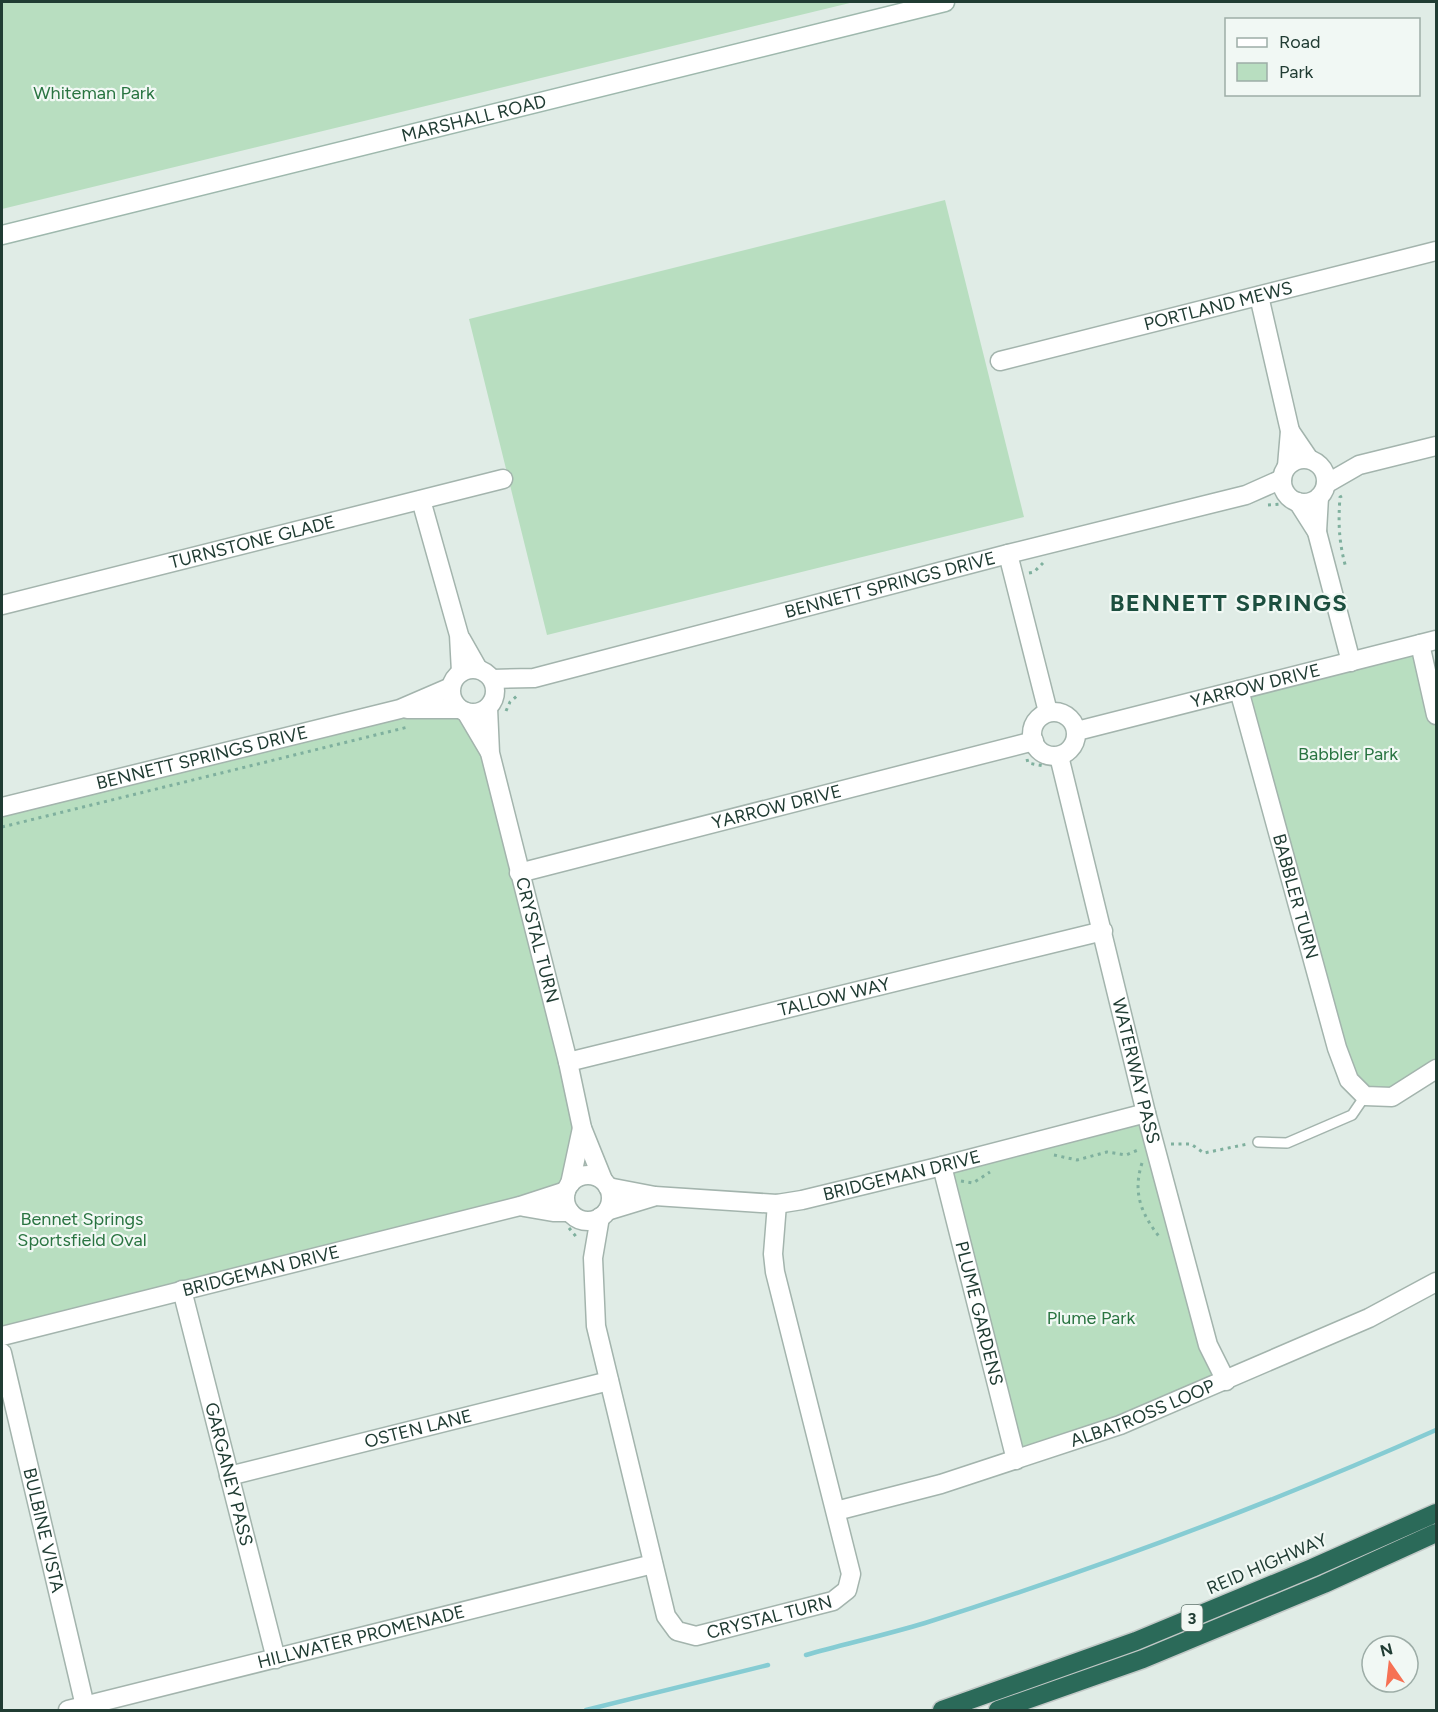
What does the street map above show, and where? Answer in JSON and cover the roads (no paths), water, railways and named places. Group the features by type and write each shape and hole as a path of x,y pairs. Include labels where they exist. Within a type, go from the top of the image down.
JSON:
{"highway":[{"name":"REID HIGHWAY","path":"942,1710 1136,1641 1437,1513"},
{"name":"3","path":"998,1710 1143,1659 1324,1584 1437,1533"}],"street":[{"name":"MARSHALL ROAD","path":"2,236 945,2"},
{"name":"PORTLAND MEWS","path":"1000,361 1437,251"},
{"path":"1259,296 1290,431 1288,485 1317,532 1351,663"},
{"path":"1290,431 1313,460 1323,468 1323,491 1317,532"},
{"path":"1288,485 1301,458 1359,465 1437,446"},
{"path":"1288,485 1306,503 1359,465"},
{"name":"TURNSTONE GLADE","path":"2,605 503,479"},
{"name":"BENNETT SPRINGS DRIVE","path":"2,807 400,709 471,677 534,678 1008,554 1288,485"},
{"path":"421,501 471,677"},
{"path":"1008,554 1048,712"},
{"path":"1428,642 1437,715"},
{"name":"YARROW DRIVE","path":"1077,731 1428,642"},
{"path":"471,677 495,687 496,707 481,712 463,711 452,696 471,677"},
{"name":"BENNETT SPRINGS DRIVE","path":"496,707 534,678"},
{"name":"BABBLER TURN","path":"1239,690 1337,1048 1349,1080 1365,1096"},
{"name":"CRYSTAL TURN","path":"490,753 496,707"},
{"name":"BENNETT SPRINGS DRIVE","path":"400,709 463,711"},
{"name":"CRYSTAL TURN","path":"463,711 490,753 568,1062 582,1128"},
{"path":"1048,712 1063,713 1074,723 1077,731 1073,746 1059,756 1044,753 1037,748 1032,734 1036,721 1048,712"},
{"name":"YARROW DRIVE","path":"519,873 1034,741"},
{"name":"WATERWAY PASS","path":"1059,756 1146,1113 1151,1146 1208,1345 1226,1381"},
{"name":"TALLOW WAY","path":"568,1062 1102,931"},
{"path":"1365,1096 1392,1097 1437,1069"},
{"name":"BRIDGEMAN DRIVE","path":"655,1196 777,1204 802,1200 1146,1113"},
{"path":"582,1128 611,1199 590,1215"},
{"path":"582,1128 568,1187 567,1205 590,1215"},
{"name":"PLUME GARDENS","path":"942,1166 1016,1460"},
{"path":"568,1187 582,1176 590,1175 606,1183 655,1196"},
{"name":"BRIDGEMAN DRIVE","path":"2,1336 520,1206 568,1187"},
{"path":"520,1206 590,1215 655,1196"},
{"name":"CRYSTAL TURN","path":"590,1215 596,1326 666,1616 677,1631 696,1636 833,1601 847,1590 851,1574 775,1272 773,1254 777,1204"},
{"name":"ALBATROSS LOOP","path":"836,1511 941,1484 1120,1425 1369,1318 1437,1282"},
{"name":"GARGANEY PASS","path":"182,1290 276,1659"},
{"name":"BULBINE VISTA","path":"2,1353 76,1708"},
{"name":"OSTEN LANE","path":"228,1476 609,1381"},
{"name":"HILLWATER PROMENADE","path":"76,1708 653,1564"}],"lane":[{"path":"1258,1142 1287,1143 1341,1120 1352,1115 1365,1096"}],"waterway":[{"path":"806,1655 925,1623 1055,1580 1183,1534 1311,1484 1436,1430"},
{"path":"586,1710 768,1665"}],"district":[{"name":"BENNETT SPRINGS","path":"1229,602"}],"park label":[{"name":"Whiteman Park","path":"94,93"},
{"name":"Babbler Park","path":"1348,754"},
{"name":"Bennet Springs Sportsfield Oval","path":"82,1229"},
{"name":"Plume Park","path":"1091,1318"}]}
